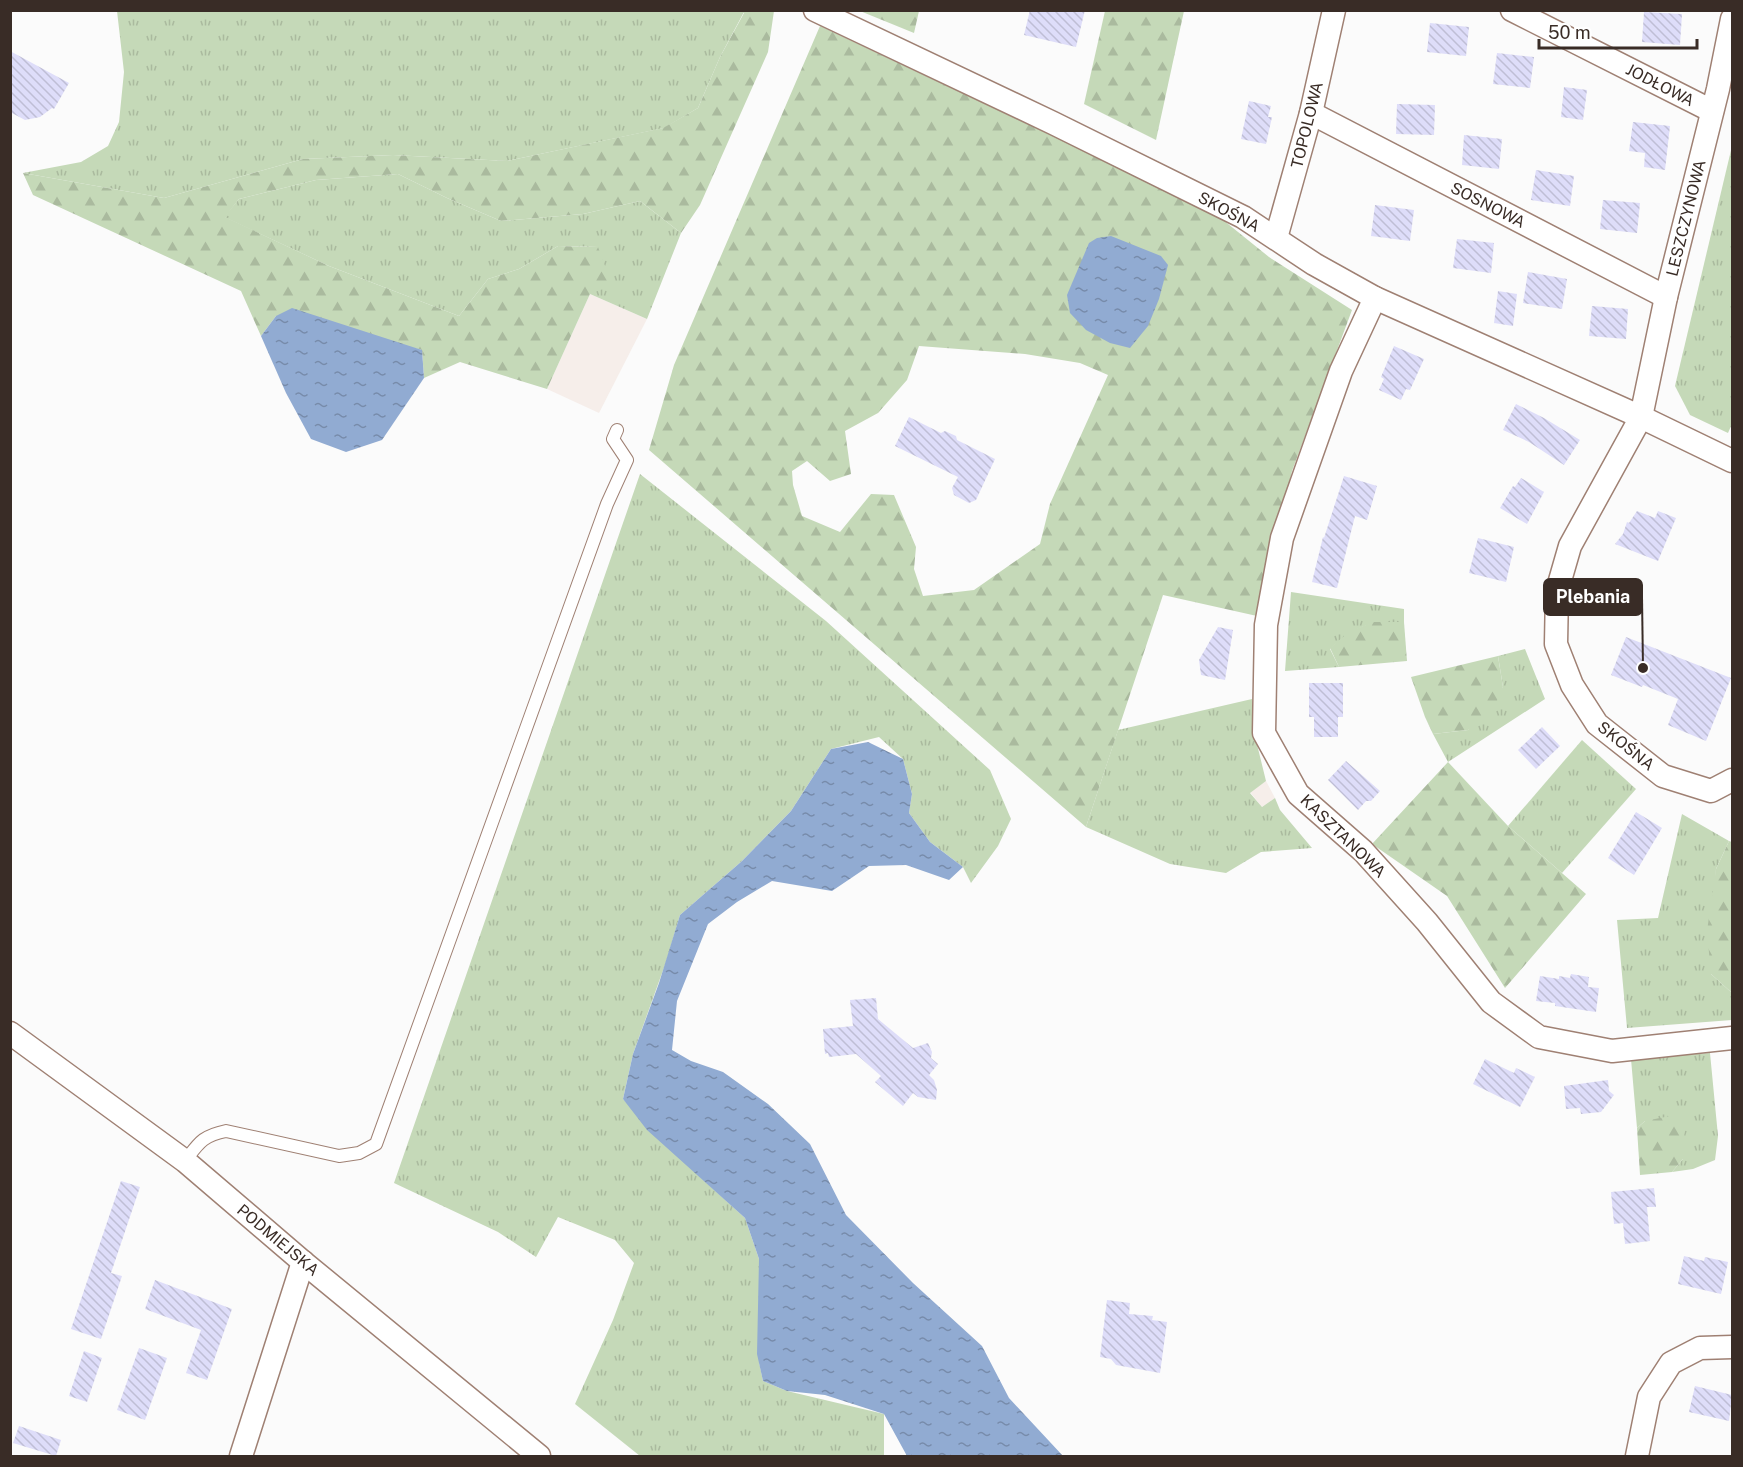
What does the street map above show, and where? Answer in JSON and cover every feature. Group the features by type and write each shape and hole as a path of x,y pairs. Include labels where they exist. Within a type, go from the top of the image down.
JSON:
{"street":[{"name":"SKOŚNA","path":"815,10 1222,206 1243,217 1314,264 1375,298 1641,417 1732,461"},
{"name":"TOPOLOWA","path":"1276,238 1311,113 1334,10"},
{"name":"JODŁOWA","path":"1512,10 1721,98"},
{"name":"LESZCZYNOWA","path":"1641,417 1666,297 1721,98 1732,19"},
{"name":"SOSNOWA","path":"1311,113 1666,297"},
{"name":"KASZTANOWA","path":"1375,298 1341,371 1282,538 1266,625 1264,733 1298,794 1371,860 1427,922 1491,1002 1539,1037 1612,1050 1732,1038"},
{"name":"SKOŚNA","path":"1641,417 1570,546 1557,591 1556,644 1572,685 1597,724 1664,776 1711,791 1732,780"},
{"name":"PODMIEJSKA","path":"10,1033 185,1161 303,1262 539,1456"},
{"path":"242,1456 303,1262"},
{"path":"1637,1456 1649,1397 1671,1363 1700,1348 1732,1347"}],"lane":[{"path":"185,1161 208,1135 226,1131 339,1156 359,1153 376,1144 607,504 627,460 613,440 617,430"}],"shaded area":[{"path":"590,294 647,319 599,413 547,389"},
{"path":"1266,781 1275,798 1262,807 1250,792"}],"green space":[{"path":"740,10 744,12 720,57 698,108 664,128 507,161 393,155 303,159 164,198 23,173 81,162 108,146 119,122 124,72 117,11"},
{"path":"740,11 774,11 768,52 700,205 681,233 640,201 583,214 501,221 398,174 316,180 239,199 225,217 329,266 459,316 488,279 519,269 558,246 598,247 612,285 590,294 547,389 460,362 424,378 422,350 276,316 261,336 241,291 33,195 23,173 164,198 303,159 393,155 507,161 663,128 698,108 720,57 744,13"},
{"path":"860,11 919,11 914,33"},
{"path":"1105,11 1184,11 1156,140 1084,104"},
{"path":"820,26 1212,211 1269,257 1352,310 1292,471 1257,616 1163,595 1086,827 649,450 674,365","holes":["919,346 1025,354 1080,363 1108,375 1050,504 1040,544 974,590 923,596 914,569 916,547 894,495 871,494 840,532 802,516 793,485 792,471 807,461 830,481 851,474 845,431 878,413 907,380"]},
{"path":"1732,146 1732,424 1728,433 1690,415 1675,386"},
{"path":"398,174 501,221 583,214 640,201 681,233 647,319 590,294 598,247 558,246 519,269 488,279 459,316 329,266 224,217 239,199 316,180"},
{"path":"640,474 826,621 990,770 1011,819 998,846 971,883 963,867 930,842 909,813 912,794 903,759 879,737 831,749 791,811 742,861 680,915 633,1054 623,1099 699,1176 745,1218 759,1259 759,1362 763,1381 787,1391 884,1414 884,1456 640,1456 575,1404 613,1320 634,1263 615,1240 558,1217 536,1257 498,1232 394,1183"},
{"path":"1291,592 1404,609 1404,622 1372,624 1348,634 1330,649 1339,667 1285,671"},
{"path":"1374,622 1404,622 1407,661 1339,667 1330,648 1350,631"},
{"path":"1525,649 1545,699 1448,762 1433,734 1468,730 1503,687 1498,656"},
{"path":"1498,656 1503,687 1491,715 1468,730 1433,734 1411,677"},
{"path":"1252,699 1253,728 1266,781 1250,793 1262,807 1275,798 1280,810 1312,848 1261,852 1226,873 1170,864 1086,827 1118,730"},
{"path":"1582,740 1636,789 1562,873 1508,826"},
{"path":"1448,762 1508,826 1586,894 1505,988 1447,896 1372,844"},
{"path":"1682,814 1729,841 1716,869 1711,974 1732,993 1732,1020 1627,1028 1617,920 1658,918"},
{"path":"1729,841 1732,842 1732,993 1711,974 1707,931 1716,869"},
{"path":"1710,1053 1718,1136 1715,1160 1693,1169 1672,1172 1683,1159 1645,1121 1637,1128 1631,1059"},
{"path":"1670,1116 1685,1123 1683,1159 1672,1172 1640,1175 1637,1128 1645,1121"}],"water":[{"path":"1111,236 1161,256 1168,265 1159,299 1148,326 1130,348 1110,343 1086,330 1070,313 1067,295 1089,243 1097,238"},
{"path":"292,308 422,350 424,378 382,440 346,452 311,439 286,393 261,336 276,316"},
{"path":"868,742 903,759 912,794 909,813 930,842 963,867 949,880 906,865 869,866 832,891 772,881 737,902 708,924 677,1001 672,1050 691,1061 723,1072 768,1104 810,1144 846,1215 913,1283 982,1346 1009,1398 1063,1456 907,1456 884,1414 825,1395 787,1391 763,1381 757,1354 759,1259 745,1218 647,1130 623,1099 633,1054 659,983 680,915 742,861 791,811 831,749"}],"building":[{"path":"1030,10 1085,10 1076,47 1024,35"},
{"path":"1644,12 1682,14 1680,45 1642,42"},
{"path":"1430,23 1469,27 1466,56 1427,52"},
{"path":"10,51 69,83 54,109 52,108 40,117 25,120 10,112"},
{"path":"1497,53 1534,57 1530,88 1493,84"},
{"path":"1564,87 1587,90 1583,120 1561,117"},
{"path":"1249,101 1271,106 1268,117 1272,117 1266,144 1241,139"},
{"path":"1397,104 1435,105 1434,135 1396,134"},
{"path":"1633,122 1670,126 1665,170 1644,167 1645,153 1629,151"},
{"path":"1464,135 1502,139 1499,169 1462,165"},
{"path":"1536,170 1574,176 1570,206 1531,200"},
{"path":"1603,200 1640,203 1637,233 1600,229"},
{"path":"1375,205 1414,210 1410,241 1371,236"},
{"path":"1457,239 1494,243 1491,273 1453,268"},
{"path":"1528,272 1567,279 1562,309 1523,303"},
{"path":"1498,291 1517,294 1513,326 1494,323"},
{"path":"1592,306 1628,309 1626,339 1589,336"},
{"path":"1394,346 1424,359 1410,390 1406,389 1401,400 1379,390 1384,379 1381,377"},
{"path":"1516,404 1580,440 1564,465 1529,442 1503,430"},
{"path":"909,417 941,433 945,431 956,436 957,440 995,459 976,500 969,503 954,495 952,488 958,477 895,446"},
{"path":"1344,476 1377,486 1367,520 1355,516 1337,588 1312,582 1323,537"},
{"path":"1521,478 1544,492 1527,524 1500,508 1513,486 1515,487"},
{"path":"1637,511 1655,518 1658,511 1676,518 1658,561 1615,544 1623,534 1627,522 1629,523"},
{"path":"1478,538 1514,547 1506,582 1469,573"},
{"path":"1218,627 1233,630 1225,680 1201,675 1199,660"},
{"path":"1626,637 1731,678 1706,741 1668,725 1678,699 1611,675"},
{"path":"1309,683 1343,683 1343,717 1338,717 1338,737 1314,737 1314,717 1309,717"},
{"path":"1542,727 1560,746 1536,769 1518,750"},
{"path":"1346,761 1380,791 1358,810 1328,780"},
{"path":"1636,812 1662,828 1634,875 1608,858"},
{"path":"1571,974 1589,977 1588,987 1599,988 1596,1012 1536,1001 1540,976 1559,979 1559,976 1570,978"},
{"path":"876,998 878,1019 913,1048 928,1043 932,1052 931,1058 938,1064 929,1075 934,1080 937,1090 936,1100 918,1097 913,1093 903,1106 875,1082 881,1076 856,1054 829,1057 828,1053 825,1054 823,1029 853,1026 850,1000"},
{"path":"1485,1059 1514,1073 1516,1068 1535,1077 1520,1107 1473,1084"},
{"path":"1608,1080 1609,1091 1614,1095 1601,1112 1581,1114 1580,1108 1566,1109 1564,1086"},
{"path":"121,1181 140,1187 111,1273 122,1276 101,1339 71,1329"},
{"path":"1654,1188 1656,1207 1647,1207 1650,1241 1625,1244 1623,1223 1614,1224 1611,1192"},
{"path":"1684,1256 1704,1261 1705,1257 1728,1262 1721,1294 1678,1284"},
{"path":"155,1280 232,1309 207,1380 186,1373 201,1330 145,1309"},
{"path":"1107,1300 1130,1303 1129,1314 1153,1316 1152,1320 1167,1322 1160,1373 1116,1365 1111,1359 1100,1357"},
{"path":"139,1348 167,1358 145,1420 117,1410"},
{"path":"84,1351 102,1358 87,1402 69,1396"},
{"path":"1695,1386 1732,1395 1729,1421 1689,1412"},
{"path":"19,1426 61,1440 56,1456 13,1443"}],"place":[{"name":"Plebania","path":"1643,668"}]}
